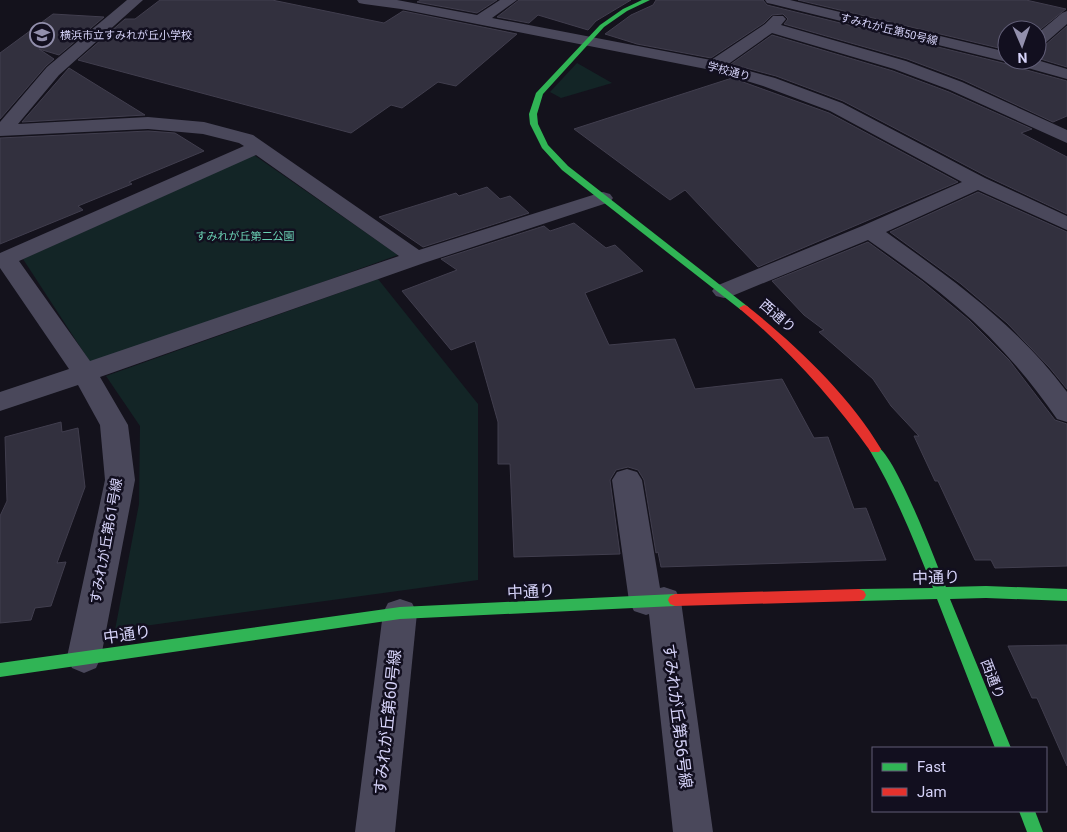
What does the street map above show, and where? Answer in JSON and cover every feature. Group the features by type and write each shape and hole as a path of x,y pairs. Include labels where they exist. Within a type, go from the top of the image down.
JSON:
{"street":[{"path":"1,130 53,71 136,0"},
{"name":"学校通り","path":"364,0 714,66 769,82 836,106 978,182 1067,224"},
{"path":"478,21 510,0"},
{"name":"西通り","path":"647,0 613,18 588,41 540,93 535,103 534,119 538,136 554,158 779,336 815,372 850,413 885,464 910,514 1003,747"},
{"name":"すみれが丘第50号線","path":"772,0 997,55"},
{"path":"1047,33 1067,16"},
{"path":"714,66 774,23 956,86 1067,137"},
{"path":"1047,68 1067,74"},
{"path":"1,130 148,123 204,128 246,139 416,258"},
{"path":"3,260 258,147"},
{"path":"724,291 870,231 978,182"},
{"path":"0,402 416,258 604,198"},
{"path":"870,231 949,287 989,323 1023,357 1067,412"},
{"name":"すみれが丘第61号線","path":"3,260 85,373 114,425 120,480 84,657"},
{"name":"すみれが丘第56号線","path":"627,480 655,601 693,832"},
{"name":"中通り","path":"0,670 400,613 655,601 943,593 986,592 1067,595"},
{"name":"すみれが丘第60号線","path":"375,832 400,613"},
{"path":"1027,812 1035,832"}],"green space":[{"path":"577,63 612,83 561,98 550,92"},
{"name":"すみれが丘第二公園","path":"254,155 398,255 92,365 23,259"},
{"path":"378,279 478,404 478,580 115,630 139,504 140,426 106,376"}],"building":[{"path":"160,0 272,0 384,23 403,11 517,34 456,86 438,82 402,108 391,105 351,133 78,60 125,19 135,19"},
{"path":"421,0 497,0 477,13 417,2"},
{"path":"519,0 631,0 596,21 588,30 538,15 529,23 497,17"},
{"path":"656,0 763,0 767,5 997,62 997,70 1027,70 1067,81 1067,116 1053,122 963,80 907,59 784,24 788,19 783,14 772,15 764,23 711,58 637,44 605,34 631,15 653,5"},
{"path":"798,0 1026,0 1066,9 1047,24 1047,20 997,20 997,48"},
{"path":"53,14 104,17 59,55 39,49 54,59 0,119 0,53"},
{"path":"1067,26 1067,67 1047,61 1047,43"},
{"path":"772,35 893,71 949,92 1032,129 1021,133 1067,157 1067,214 986,176 843,101 776,76 731,64"},
{"path":"69,68 145,115 22,122"},
{"path":"732,78 829,113 958,182 758,267 685,190 670,200 574,129"},
{"path":"148,131 175,133 204,151 129,182 132,184 78,206 83,210 0,244 0,138"},
{"path":"487,187 500,199 510,196 529,213 423,247 379,217 456,193 459,196"},
{"path":"978,192 1067,232 1067,389 1007,323 961,284 890,232"},
{"path":"574,223 606,248 615,245 643,271 585,293 609,345 675,339 695,389 782,379 814,438 828,437 854,509 866,508 886,560 661,567 658,552 656,553 644,480 638,470 628,467 616,470 610,480 620,554 514,557 510,464 498,464 498,422 475,341 451,350 402,291 457,270 441,259 544,226 550,231"},
{"path":"868,242 923,282 969,320 1009,360 1055,420 1067,424 1067,566 995,568 991,560 975,560 938,481 935,481 914,436 919,436 891,406 873,379 819,332 824,330 804,315 772,281"},
{"path":"61,422 62,432 78,428 85,487 57,563 66,562 51,606 35,608 31,620 0,623 0,516 7,501 5,437"},
{"path":"1067,645 1067,766 1037,698 1032,698 1008,646"}],"traffic: fast":[{"path":"647,0 625,10 602,26 540,93 533,114 534,124 545,146 565,168 744,308"},
{"path":"875,449 885,464 910,514 1003,747"},
{"path":"859,595 986,592 1067,595"},
{"path":"0,670 400,613 675,600"},
{"path":"1027,812 1035,832"}],"traffic: jam":[{"path":"744,308 782,340 815,373 846,409 875,449"},
{"path":"675,600 859,595"}],"place":[{"name":"横浜市立すみれが丘小学校","path":"42,35"}]}
